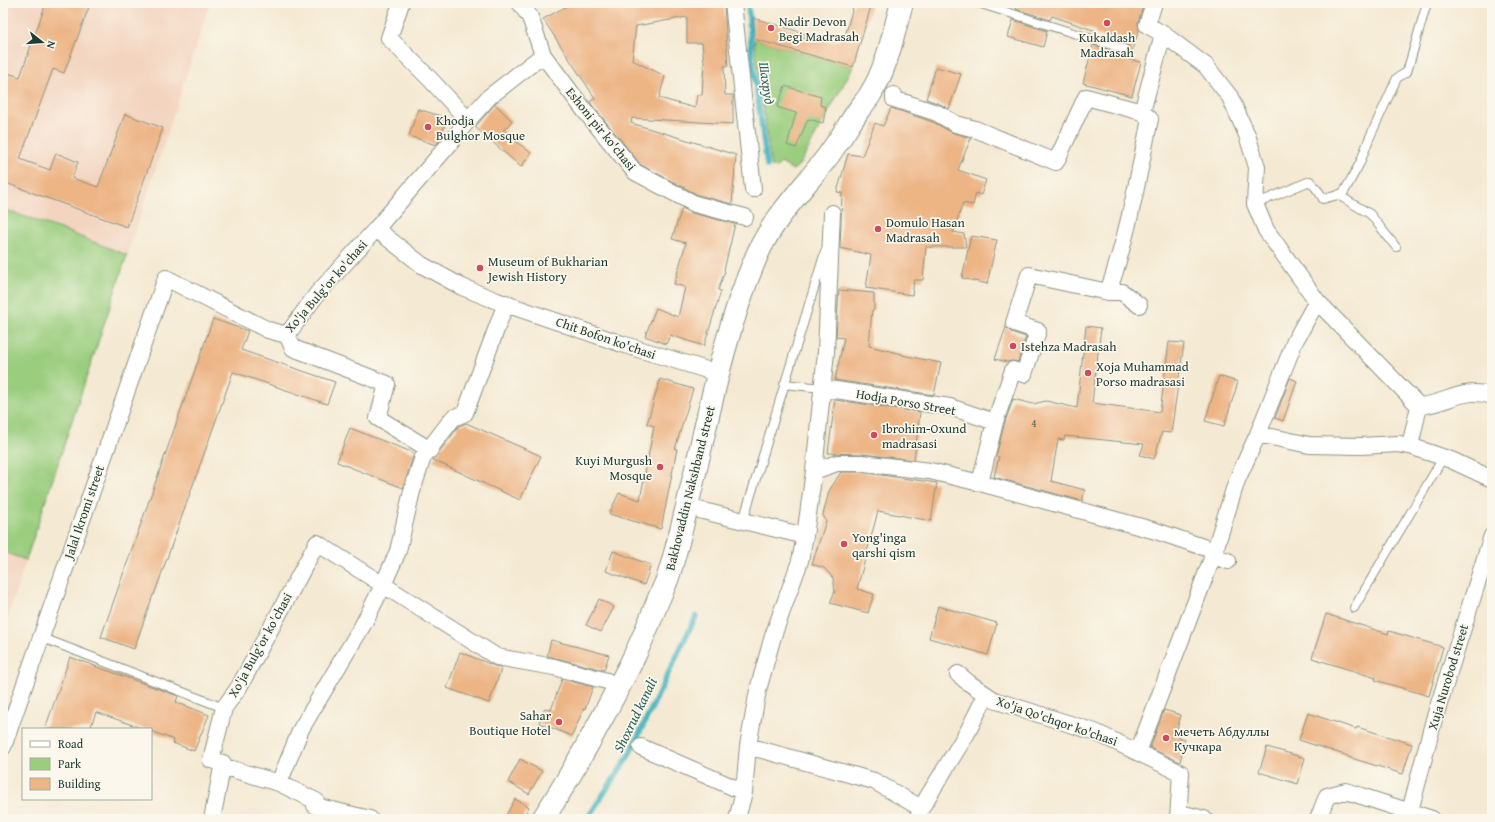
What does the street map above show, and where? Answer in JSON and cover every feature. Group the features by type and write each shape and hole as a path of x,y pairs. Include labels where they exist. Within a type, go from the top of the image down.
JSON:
{"main road":[{"name":"Bakhovaddin Nakshband street","path":"544,819 603,719 640,645 669,576 729,337 741,298 757,256 766,236 827,156 871,94 879,78 902,3"}],"street":[{"path":"402,3 389,38 468,120"},
{"name":"Eshoni pir ko'chasi","path":"520,3 530,17 543,55 585,111 635,172 695,204 745,217"},
{"path":"733,3 753,189"},
{"path":"1154,3 1147,25 1163,34 1206,66 1230,97 1247,134 1257,167 1255,204 1266,230 1317,301 1419,406"},
{"path":"1142,112 1163,34"},
{"name":"Xo'ja Bulg'or ko'chasi","path":"166,278 268,330 287,335 317,294 376,229 489,97 543,55"},
{"path":"894,95 894,99 937,113 956,124 975,129 1056,162 1086,97 1142,112 1150,119 1137,186 1118,263 1108,292"},
{"path":"737,819 744,792 748,746 758,690 773,636 800,561 805,536 814,471 826,352 832,213"},
{"name":"Xo'ja Bulg'or ko'chasi","path":"376,229 422,265 462,287 506,303"},
{"path":"980,483 995,422 1013,370 1024,374 1038,331 1014,323 1029,275 1108,292 1122,292 1140,305"},
{"name":"Jalal Ikromi street","path":"3,747 166,278"},
{"path":"1138,752 1221,559 1237,480 1258,434 1295,341 1317,301"},
{"path":"279,783 301,729 333,672 364,623 383,585 398,551 412,491 423,457 430,450 453,418 465,413 506,303"},
{"name":"Chit Bofon ko'chasi","path":"506,303 622,344 707,370"},
{"path":"287,335 293,348 387,384 378,418 430,450"},
{"name":"Hodja Porso Street","path":"822,388 950,407 995,422"},
{"path":"1419,406 1431,405 1461,394 1473,392 1492,396"},
{"path":"1410,446 1419,406"},
{"path":"1258,434 1309,445 1361,446 1398,444 1410,446 1492,479"},
{"path":"814,471 837,463 861,463 930,471 980,483 1156,531 1209,549 1221,559"},
{"path":"687,507 805,536"},
{"name":"Xuja Nurobod street","path":"1409,816 1433,723 1492,536"},
{"name":"Xo'ja Bulg'or ko'chasi","path":"222,766 223,763 211,760 224,708 239,687 317,543 497,657 554,667 607,681"},
{"name":"Xo'ja Qo'chqor ko'chasi","path":"958,674 986,695 1001,702 1095,732 1181,773 1179,816"},
{"path":"748,746 874,781 919,814 967,733 986,695"},
{"path":"641,747 744,792"},
{"path":"212,819 222,766 279,783 316,801 315,806 370,819"},
{"path":"1318,819 1328,796 1346,791 1409,816 1432,819"},
{"path":"1179,816 1204,819"}],"lane":[{"path":"978,3 1124,49"},
{"path":"1255,204 1310,181 1323,199 1344,192 1360,163 1369,139 1397,78 1407,72 1427,3"},
{"path":"1338,195 1370,214 1396,247"},
{"path":"743,521 831,232"},
{"path":"784,384 822,388"},
{"path":"1354,608 1443,458"},
{"path":"40,637 224,708"}],"shaded area":[{"path":"3,3 210,4 3,631"}],"green space":[{"path":"754,39 853,67 800,164 793,170 781,163 775,168 771,166"},
{"path":"3,209 127,255 26,560 3,552"}],"building":[{"path":"46,3 79,3 89,7 64,73 53,69 20,159 50,170 56,153 78,162 72,178 98,187 125,114 163,128 127,227 3,182 3,88 8,73 20,77"},
{"path":"573,3 724,3 728,66 724,66 725,95 733,95 733,124 632,118 631,123 736,155 732,204 698,195 641,165 592,105 590,102 595,98 543,19","holes":["687,17 687,43 702,43 704,62 702,95 697,95 695,108 659,98 665,76 632,60 636,26"]},
{"name":"Nadir Devon Begi Madrasah","path":"854,3 872,3 853,67 754,39 753,18 834,42 845,36"},
{"path":"1018,3 1144,3 1138,22 1139,30 1129,59 1141,62 1132,96 1083,83 1093,45 1125,54 1129,51 1128,45 1095,34 1096,31 1052,16 1050,20 1016,9"},
{"path":"1013,20 1047,31 1043,47 1008,37"},
{"path":"936,67 961,74 949,109 926,99"},
{"path":"785,86 821,97 820,105 826,107 823,123 808,119 796,148 787,145 796,113 777,107"},
{"path":"495,104 512,121 503,131 531,153 521,167 475,127"},
{"path":"891,108 933,122 951,132 971,138 958,170 986,180 981,195 976,193 973,205 963,203 953,232 964,234 966,247 926,247 923,280 914,280 912,295 866,288 871,255 840,248 842,193 837,192 848,154 862,156 875,123 883,126"},
{"name":"Khodja Bulghor Mosque","path":"418,109 447,118 440,140 436,145 409,136"},
{"path":"682,208 692,213 735,224 725,271 718,290 721,291 704,346 670,335 666,344 645,336 656,308 678,317 685,287 674,284 686,243 672,239"},
{"path":"971,236 997,240 987,284 962,278"},
{"path":"839,290 874,293 874,310 872,310 869,346 941,363 934,395 835,380 844,338 836,337"},
{"path":"213,319 248,331 241,350 335,382 327,404 233,372 134,649 101,637"},
{"path":"1086,326 1101,328 1092,403 1160,412 1169,342 1184,343 1171,433 1162,432 1154,459 1140,455 1144,444 1065,436 1064,440 1058,439 1051,481 1085,490 1082,501 994,477 999,457 996,456 1013,399 1033,404 1046,401 1077,408"},
{"name":"Istehza Madrasah","path":"1006,327 1011,332 1026,337 1018,362 1007,362 995,359"},
{"path":"1219,376 1238,382 1224,426 1205,421"},
{"path":"1290,378 1297,381 1283,421 1275,418"},
{"path":"660,379 693,389 675,449 677,449 661,529 609,514 619,493 640,500 654,426 647,424"},
{"name":"Ibrohim-Oxund madrasasi","path":"835,400 920,412 914,460 862,454 828,453"},
{"path":"466,423 541,456 520,500 433,460 459,426"},
{"path":"350,428 414,453 403,488 337,462"},
{"name":"Yong'inga qarshi qism","path":"841,472 860,472 937,483 931,521 878,511 857,589 874,594 868,613 830,603 835,591 833,578 824,568 812,564 826,521 823,515 829,491"},
{"path":"613,551 651,565 644,585 606,571"},
{"path":"599,599 614,607 601,632 586,625"},
{"path":"938,606 997,623 988,655 929,638"},
{"path":"1326,614 1388,634 1389,631 1443,647 1429,696 1375,680 1376,678 1312,658"},
{"path":"551,640 609,655 604,670 547,656"},
{"path":"460,652 495,666 502,667 489,703 447,688"},
{"path":"70,657 178,696 176,702 209,715 194,751 173,743 174,740 152,731 152,728 141,728 96,712 90,728 45,728"},
{"path":"562,679 593,687 585,709 584,708 572,736 539,723 545,708 551,710"},
{"name":"мечеть Абдуллы Кучкара","path":"1164,710 1181,715 1175,736 1185,739 1180,762 1150,748"},
{"path":"1308,713 1356,729 1357,727 1412,744 1403,774 1299,740"},
{"path":"1267,747 1305,758 1298,784 1259,772"},
{"path":"520,759 542,771 529,794 508,782"},
{"path":"515,799 529,807 522,819 504,819"}],"waterway":[{"name":"Шахруд","path":"748,3 752,56 767,166"},
{"name":"Shoxrud kanali","path":"587,819 628,757 696,616"}],"place":[{"name":"Kukaldash Madrasah","path":"1107,23"},
{"name":"Nadir Devon Begi Madrasah","path":"771,28"},
{"name":"Khodja Bulghor Mosque","path":"428,127"},
{"name":"Domulo Hasan Madrasah","path":"878,229"},
{"name":"Museum of Bukharian Jewish History","path":"480,268"},
{"name":"Istehza Madrasah","path":"1013,346"},
{"name":"Xoja Muhammad Porso madrasasi","path":"1088,373"},
{"name":"Ibrohim-Oxund madrasasi","path":"874,435"},
{"name":"Kuyi Murgush Mosque","path":"660,467"},
{"name":"Yong'inga qarshi qism","path":"844,544"},
{"name":"Sahar Boutique Hotel","path":"559,722"},
{"name":"мечеть Абдуллы Кучкара","path":"1166,738"}]}
